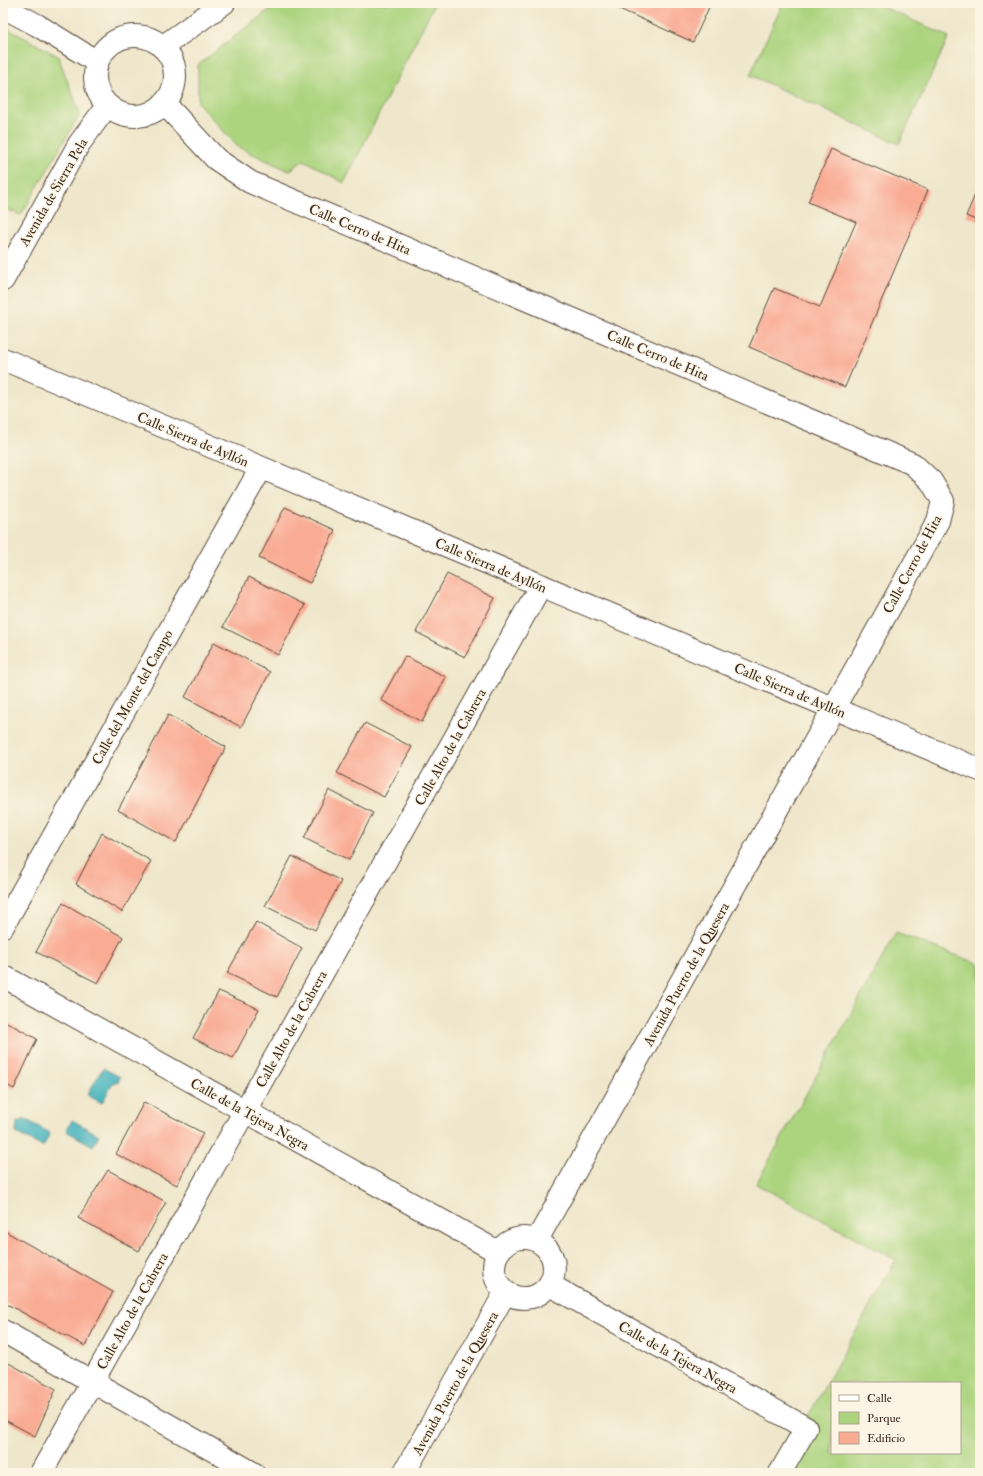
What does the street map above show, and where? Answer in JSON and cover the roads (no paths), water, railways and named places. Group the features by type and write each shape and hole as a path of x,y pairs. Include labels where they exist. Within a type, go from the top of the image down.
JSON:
{"street":[{"path":"162,47 224,3"},
{"path":"3,6 97,62"},
{"path":"133,36 149,39 162,47 171,59 175,75 172,90 164,103 152,113 136,116 121,114 108,106 98,93 94,78 97,62 105,49 118,40 133,36"},
{"name":"Calle Cerro de Hita","path":"164,103 216,159 250,182 913,464 931,481 943,501 938,521 834,709"},
{"name":"Avenida de Sierra Pela","path":"3,280 79,144 108,106"},
{"name":"Calle Sierra de Ayllón","path":"3,359 980,770"},
{"name":"Calle del Monte del Campo","path":"3,926 261,468"},
{"name":"Calle Alto de la Cabrera","path":"41,1473 541,585"},
{"name":"Avenida Puerto de la Quesera","path":"537,1240 834,709"},
{"name":"Calle de la Tejera Negra","path":"3,976 498,1252"},
{"path":"518,1238 537,1240 548,1248 554,1259 553,1279 550,1285 540,1295 520,1299 505,1293 495,1277 494,1262 498,1252 501,1248 518,1238"},
{"name":"Calle de la Tejera Negra","path":"550,1285 806,1428 780,1473"},
{"name":"Avenida Puerto de la Quesera","path":"404,1473 505,1293"},
{"path":"3,1331 253,1473"}],"water":[{"path":"103,1068 120,1077 118,1082 113,1083 102,1103 87,1095"},
{"path":"25,1119 50,1133 43,1147 16,1133 17,1122"},
{"path":"72,1120 99,1135 93,1146 66,1131"}]}
